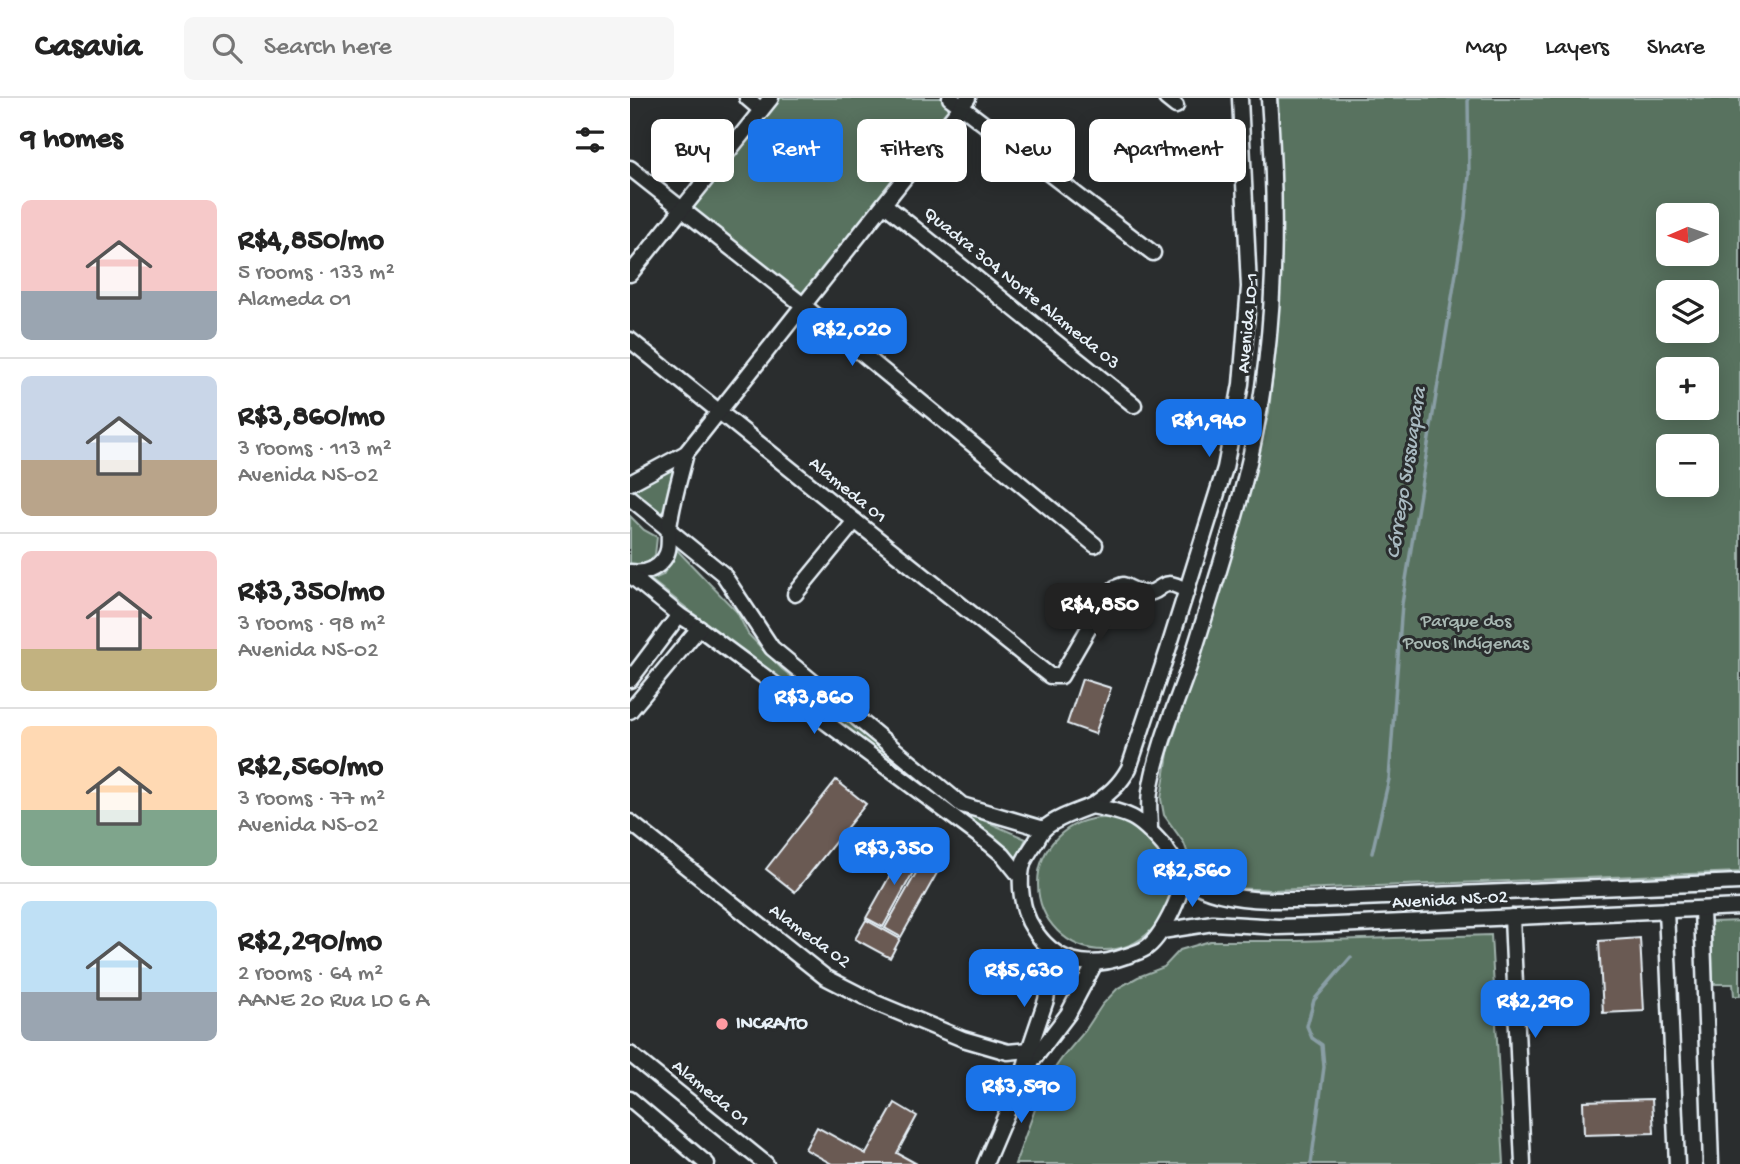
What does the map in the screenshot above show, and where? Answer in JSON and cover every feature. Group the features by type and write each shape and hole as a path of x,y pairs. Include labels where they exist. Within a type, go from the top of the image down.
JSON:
{"street":[{"path":"747,98 761,110"},
{"path":"630,274 771,98"},
{"name":"Avenida LO-1","path":"1091,806 1122,781 1129,768 1227,460 1241,384 1249,287 1240,98"},
{"name":"Avenida LO-1","path":"1150,830 1149,794 1160,749 1192,658 1235,517 1259,417 1271,324 1274,244 1269,98"},
{"path":"630,483 686,453 884,204 960,101 1153,253"},
{"path":"630,168 803,305 1095,545"},
{"name":"Quadra 304 Norte Alameda 03","path":"884,204 1134,405"},
{"name":"Alameda 01","path":"630,340 1050,676 1061,676 1105,600 1115,588 1124,585 1147,594 1161,585 1174,584 1187,591"},
{"path":"630,573 647,571 664,558 669,545 668,530 686,453"},
{"path":"630,498 723,574 772,648 962,805 1044,829"},
{"path":"795,594 855,521"},
{"path":"630,573 679,615 990,844 1020,876"},
{"path":"630,680 679,615"},
{"path":"630,710 699,628"},
{"path":"1091,806 1134,817 1150,830 1167,850 1181,876 1181,885 1162,931 1146,948 1120,958 1094,963 1069,960 1051,950 1040,940 1026,918 1020,876 1025,859 1044,829 1091,806"},
{"name":"Alameda 02","path":"630,822 825,977 876,1003 963,1039 1008,1052 1029,1050"},
{"name":"Avenida NS-02","path":"1181,876 1207,890 1242,898 1284,900 1740,882"},
{"name":"Avenida NS-02","path":"1162,931 1208,923 1330,925 1740,907"},
{"path":"1702,909 1712,1164"},
{"path":"1666,911 1677,1164"},
{"path":"1512,917 1523,1164"},
{"path":"985,1164 1024,1072 1046,1000 1051,950"},
{"path":"1024,1072 1068,1014 1094,963"},
{"name":"Alameda 01","path":"630,1054 766,1164"},
{"path":"630,1099 707,1164"}],"green space":[{"path":"776,98 942,98 952,108 943,119 857,119 857,182 894,182 803,299 689,208 710,182 734,182 734,151 748,133 748,182 843,182 843,119 759,119"},
{"name":"Parque dos Povos Indígenas","path":"1278,98 1740,98 1740,872 1273,890 1214,885 1198,877 1184,843 1164,815 1161,799 1168,753 1214,613 1223,571 1245,505 1269,412 1278,320"},
{"path":"686,453 668,530 630,498 630,483"},
{"path":"630,516 644,530 657,537 655,555 646,564 630,564"},
{"path":"677,550 737,612 748,634 782,669 960,810 1026,839 1015,862 651,580 663,575"},
{"path":"1104,818 1129,823 1150,838 1165,859 1170,884 1165,909 1150,930 1129,945 1104,950 1079,945 1058,930 1043,909 1038,884 1043,859 1058,838 1079,823"},
{"path":"1740,921 1740,996 1734,996 1733,984 1713,984 1711,922"},
{"path":"1491,935 1504,1164 1015,1164 1045,1082 1102,1005 1118,988 1164,967 1180,950 1210,941"}],"building":[{"path":"1082,679 1111,688 1095,734 1067,724"},
{"path":"836,780 866,804 795,892 766,869"},
{"path":"906,847 922,856 883,927 866,918"},
{"path":"925,857 941,866 901,937 885,928"},
{"path":"866,920 900,939 890,958 855,939"},
{"path":"1640,938 1644,1011 1603,1013 1599,941"},
{"path":"1652,1099 1654,1133 1584,1135 1583,1101"},
{"path":"895,1103 917,1116 897,1153 917,1164 832,1164 805,1149 817,1127 866,1154"}],"waterway":[{"name":"Córrego Sussuapara","path":"1372,853 1389,779 1402,604 1465,218 1469,175 1468,98"},
{"name":"Córrego Sussuapara","path":"1311,1164 1324,1067 1322,1045 1312,1038 1307,1026 1314,1000 1351,957"}],"place":[{"name":"INCRA/TO","path":"722,1024"}]}
